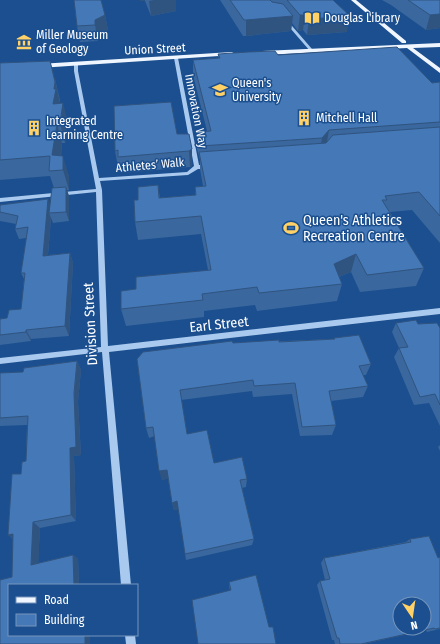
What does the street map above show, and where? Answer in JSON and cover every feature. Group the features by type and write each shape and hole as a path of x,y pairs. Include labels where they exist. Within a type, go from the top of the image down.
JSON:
{"main road":[{"path":"353,0 404,42"},
{"path":"311,50 326,47 440,40"},
{"path":"259,53 440,45"},
{"path":"409,47 440,71"},
{"name":"Union Street","path":"31,66 236,54"}],"street":[{"path":"283,17 311,50"},
{"path":"404,42 409,47"},
{"name":"Innovation Way","path":"176,58 197,168"},
{"name":"Division Street","path":"76,63 82,107 99,190 105,349 126,584"},
{"name":"Athletes’ Walk","path":"97,180 188,173 197,168 219,166"},
{"path":"0,200 99,190"},
{"name":"Earl Street","path":"0,361 440,311"}],"building":[{"path":"74,0 101,0 105,15 95,20 95,25 77,26"},
{"path":"230,0 270,0 272,2 283,4 293,16 244,20"},
{"path":"287,0 333,0 350,16 309,19 305,15 300,15"},
{"path":"408,0 440,0 440,14 430,15"},
{"path":"397,47 432,83 440,82 440,122 329,130 322,138 200,146 197,132 211,131 193,60 220,58 218,54 248,52 275,51 278,55"},
{"name":"Integrated Learning Centre","path":"50,61 55,82 54,89 56,89 53,104 63,103 60,123 57,124 52,155 63,156 63,170 49,171 50,156 0,160 0,63"},
{"path":"171,102 177,134 189,134 192,149 189,151 118,157 118,150 115,151 114,106"},
{"name":"Queen's Athletics Recreation Centre","path":"440,127 440,216 419,192 385,196 387,200 382,200 424,268 367,275 356,254 334,264 342,284 259,293 257,287 202,294 203,300 121,309 121,291 136,289 136,277 211,270 201,216 135,222 134,200 138,200 138,187 158,185 159,198 196,195 195,187 206,186 199,152 326,143 333,135"},
{"path":"66,187 66,212 49,213 52,188"},
{"path":"48,199 43,256 70,253 65,326 26,330 26,332 0,335 0,319 7,318 9,310 21,309 25,273 21,273 28,227 15,229 18,216 0,212 0,205"},
{"path":"416,320 418,324 437,323 440,328 440,405 435,394 420,397 399,348 408,347 396,323"},
{"path":"359,335 371,364 359,366 368,386 329,391 336,425 302,427 295,383 254,386 253,380 180,390 187,434 207,430 214,463 242,457 247,479 240,480 254,539 185,554 177,501 172,503 167,470 159,471 153,427 146,428 137,359 143,352 232,341 233,343 279,340 279,342 335,339 334,338"},
{"path":"77,361 74,393 76,447 70,448 71,515 33,522 31,565 73,555 74,584 8,584 8,636 85,636 85,644 0,644 0,580 12,577 13,534 8,535 12,474 21,474 22,462 26,461 28,416 0,418 0,373 23,372 24,368"},
{"path":"429,536 438,558 440,557 440,628 432,628 432,596 392,596 392,636 398,636 361,644 340,644 320,581 330,579 324,558 411,542 410,539"},
{"path":"256,575 269,627 273,627 276,644 198,644 192,600 231,590 229,582"}],"place":[{"name":"Douglas Library","path":"312,18"},
{"name":"Miller Museum of Geology","path":"24,42"},
{"name":"Queen's University","path":"220,90"},
{"name":"Mitchell Hall","path":"304,118"},
{"name":"Integrated Learning Centre","path":"34,128"},
{"name":"Queen's Athletics Recreation Centre","path":"291,228"}]}
